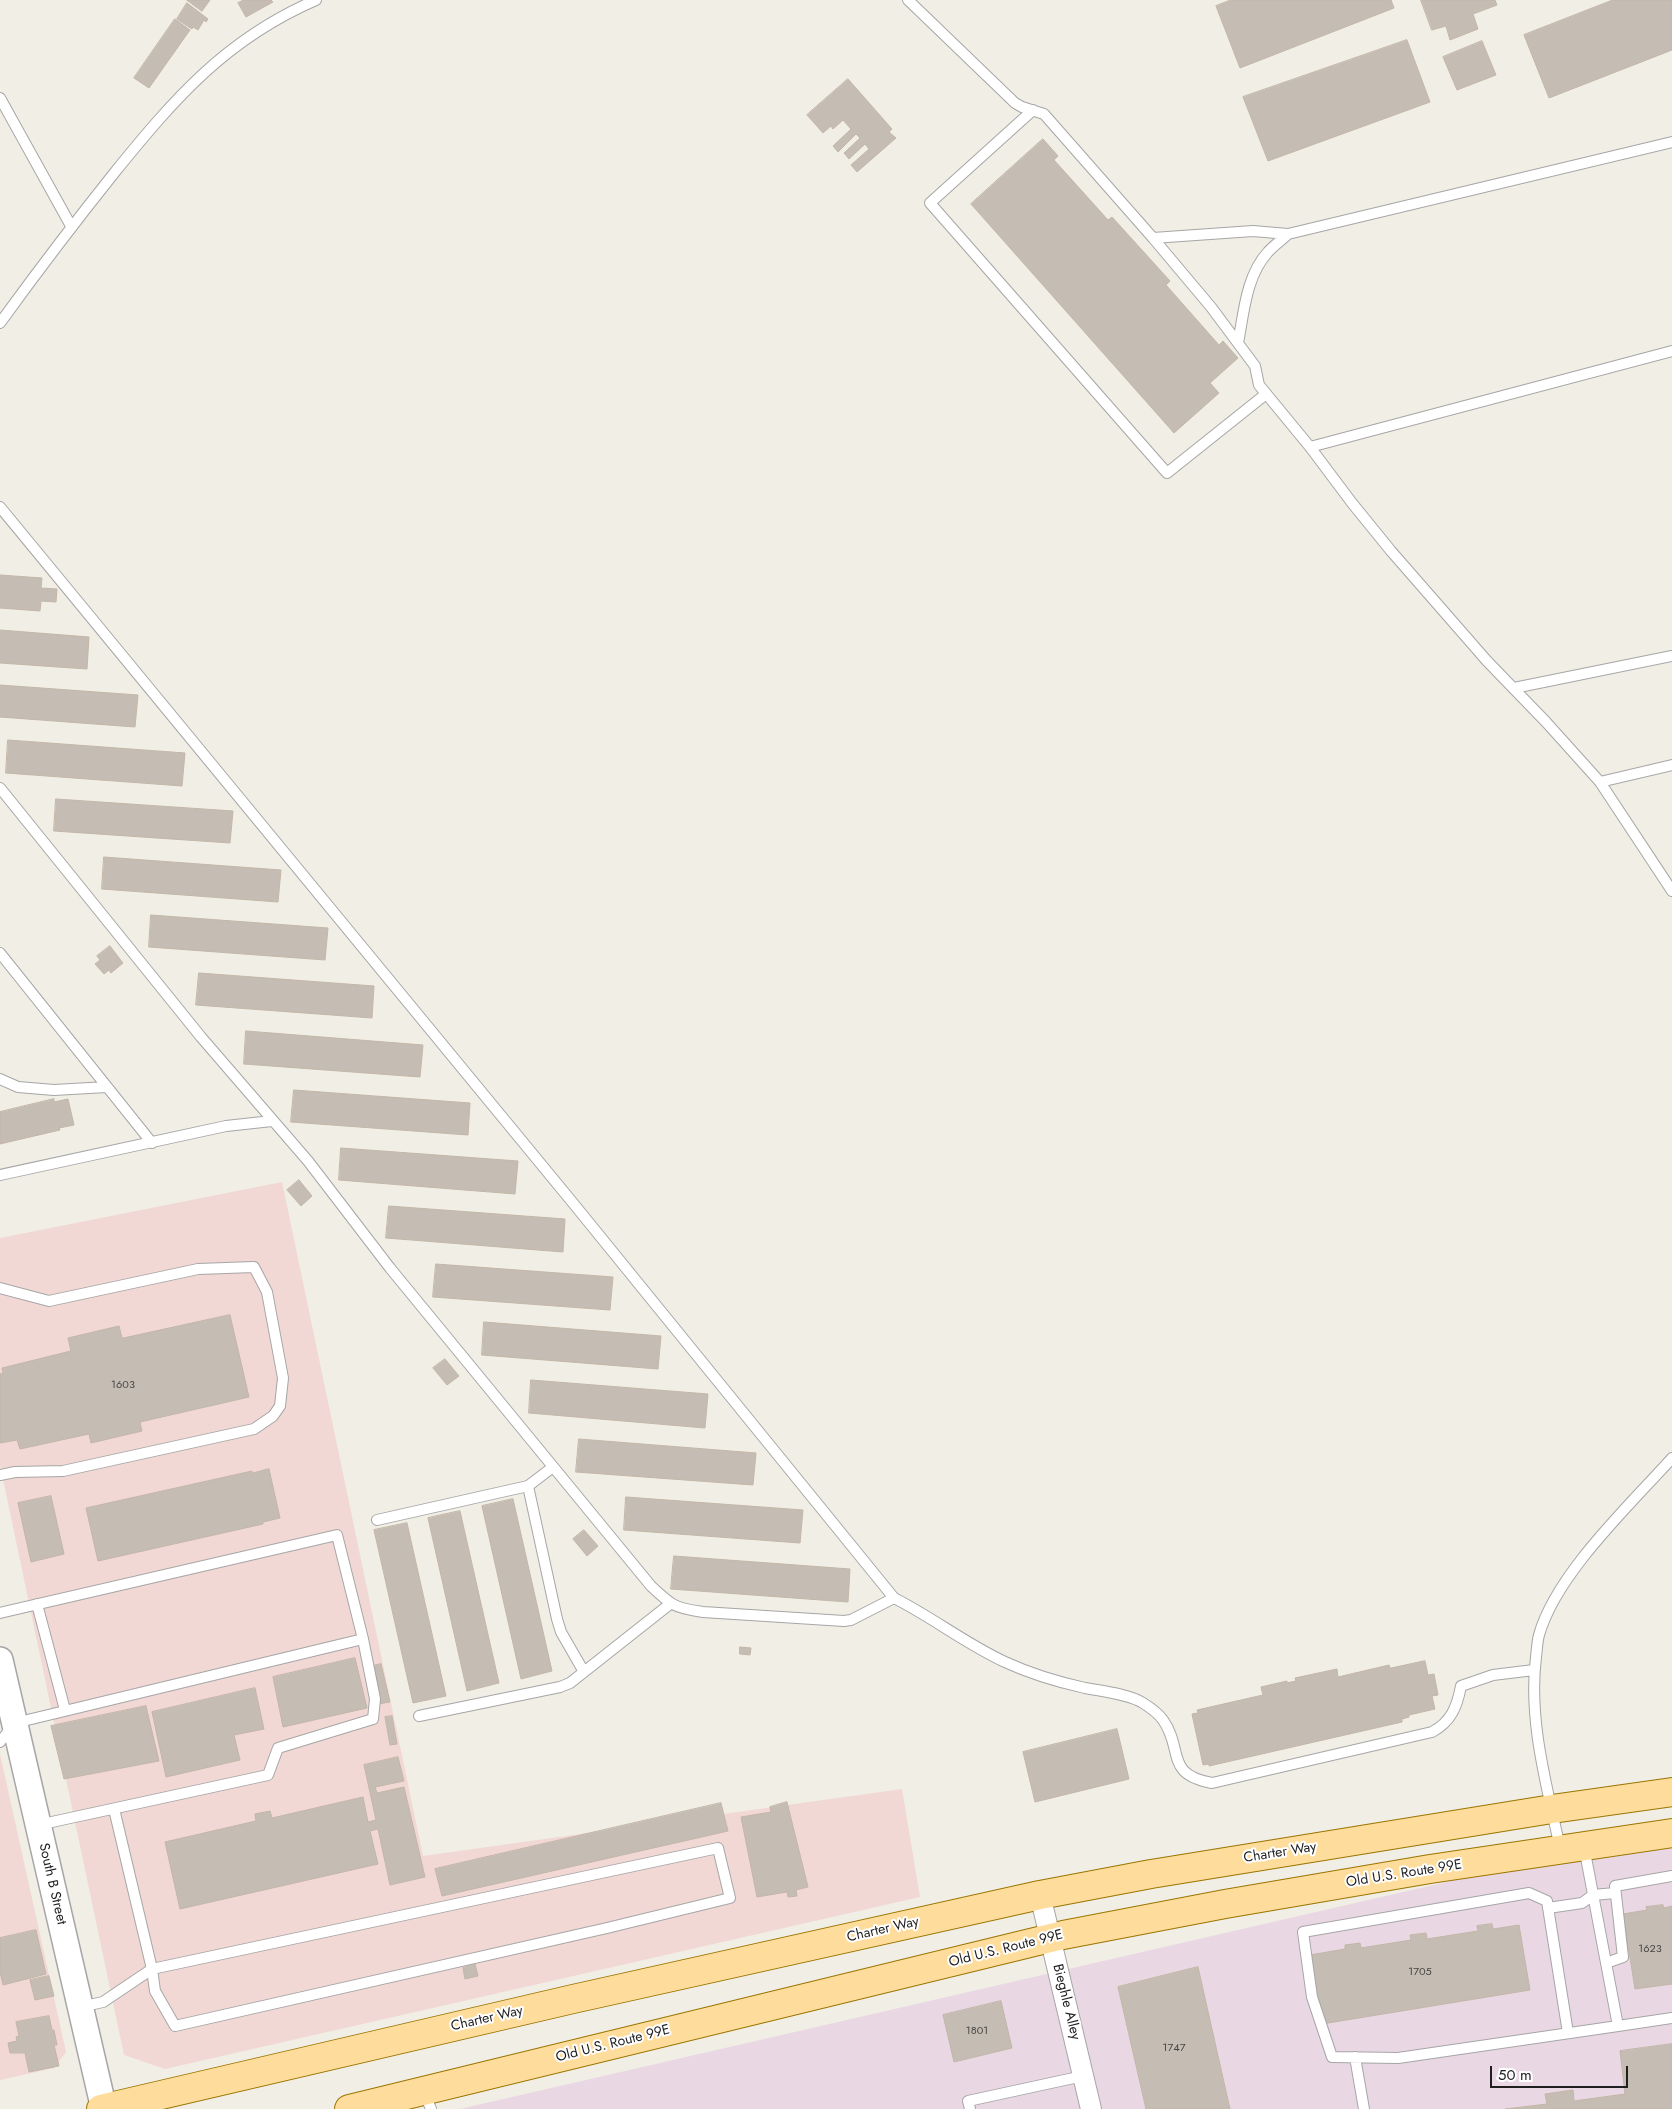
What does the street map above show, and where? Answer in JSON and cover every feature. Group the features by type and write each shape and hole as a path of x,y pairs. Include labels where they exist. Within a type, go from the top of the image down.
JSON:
{"main road":[{"name":"Charter Way","path":"103,2109 573,1999 1040,1895 1161,1872 1552,1809 1672,1792"},
{"name":"Old U.S. Route 99E","path":"350,2109 427,2100 1050,1938 1234,1902 1430,1869 1672,1833"},
{"path":"1572,1848 1608,1856 1672,1846"}],"street":[{"name":"South B Street","path":"0,1660 7,1732 38,1824 103,2109"},
{"name":"Bieghle Alley","path":"1040,1895 1091,2109"}],"lane":[{"path":"0,323 71,226 152,126 196,78 227,51 287,13 316,0"},
{"path":"908,0 1015,103 1044,114 1153,238 1211,307 1238,343 1255,366 1259,386 1310,447 1352,504 1487,662 1514,688 1600,782 1672,891"},
{"path":"0,98 71,226"},
{"path":"1032,110 930,203 1167,474 1266,394"},
{"path":"1153,238 1253,231 1288,234 1672,142"},
{"path":"1238,343 1249,287 1256,268 1268,252 1288,234"},
{"path":"1310,447 1672,351"},
{"path":"1,509 580,1211 894,1598 924,1614 963,1640 1006,1662 1057,1681 1140,1701 1164,1720 1178,1764 1188,1776 1196,1780 1212,1783 1432,1732 1448,1720 1455,1711 1461,1686 1493,1674 1534,1670"},
{"path":"1514,688 1672,656"},
{"path":"1600,782 1672,765"},
{"path":"0,788 201,1037 308,1161 390,1268 553,1467 651,1586 670,1604 679,1609 703,1612 836,1621 852,1620 894,1598"},
{"path":"0,953 152,1143"},
{"path":"0,1079 18,1087 54,1090 107,1087"},
{"path":"0,1175 226,1126 272,1121"},
{"path":"0,1288 49,1301 198,1269 254,1267 267,1292 283,1378 280,1406 273,1416 254,1429 63,1471 15,1472 0,1475"},
{"path":"1618,2026 1593,1895 1552,1809 1537,1735 1534,1670 1538,1636 1547,1614 1562,1589 1594,1545 1672,1458"},
{"path":"378,1520 528,1486 553,1467"},
{"path":"528,1486 557,1619 561,1632 584,1672"},
{"path":"0,1613 337,1535 363,1639 375,1699 373,1719 278,1748 268,1776 38,1824"},
{"path":"37,1604 65,1710"},
{"path":"420,1716 560,1687 570,1683 670,1604"},
{"path":"7,1732 65,1710 363,1639"},
{"path":"80,2007 103,2002 152,1969 718,1848 730,1898 607,1928 175,2026 155,1991 152,1969 114,1809"},
{"path":"1606,1963 1623,1957 1615,1886 1672,1876"},
{"path":"1568,2033 1547,1901 1529,1893 1303,1932 1312,1997 1332,2057 1398,2058 1672,2018"},
{"path":"1548,1908 1582,1903 1593,1895 1615,1893"},
{"path":"1355,2057 1364,2109"},
{"path":"970,2109 968,2101 1084,2076"}],"shaded area":[{"path":"282,1182 423,1856 902,1789 920,1897 165,2069 124,2055 0,1465 0,1238"},
{"path":"0,1754 66,2052 54,2068 0,2080"},
{"path":"1672,1844 1672,2109 460,2109 1542,1860"}],"building":[{"path":"187,0 210,0 202,11"},
{"path":"244,0 271,0 273,2 246,17 238,3"},
{"path":"1231,0 1391,0 1394,8 1240,68 1216,6"},
{"path":"1421,0 1495,0 1497,5 1473,14 1478,29 1450,40 1446,26 1432,30"},
{"path":"1613,0 1672,0 1672,50 1549,98 1524,35"},
{"path":"187,3 208,19 206,22 204,20 198,30 193,27 192,29 177,19"},
{"path":"175,19 190,30 149,88 134,78"},
{"path":"1407,40 1430,102 1268,161 1243,97"},
{"path":"1482,41 1496,75 1457,90 1443,57"},
{"path":"848,79 892,129 889,132 896,138 857,172 851,165 869,149 865,144 849,159 844,153 860,138 856,134 838,152 833,146 851,129 843,120 833,129 831,126 823,133 807,115"},
{"path":"1043,139 1058,156 1054,160 1108,220 1112,217 1170,281 1166,285 1219,345 1223,341 1238,358 1210,383 1219,393 1174,433 971,204"},
{"path":"0,575 42,578 41,588 57,589 56,602 41,601 40,611 0,608"},
{"path":"0,630 89,637 87,669 0,663"},
{"path":"0,685 138,695 135,727 0,717"},
{"path":"8,740 185,753 182,786 6,773"},
{"path":"56,799 233,811 230,843 54,831"},
{"path":"104,857 281,870 278,902 102,889"},
{"path":"151,915 328,928 325,960 149,947"},
{"path":"110,946 123,963 111,973 109,970 104,974 95,964 100,960 97,956"},
{"path":"199,973 374,986 372,1018 196,1005"},
{"path":"246,1031 423,1045 420,1077 244,1064"},
{"path":"294,1090 470,1103 468,1135 291,1122"},
{"path":"54,1099 54,1102 68,1099 74,1125 0,1144 0,1112"},
{"path":"341,1148 518,1161 515,1194 339,1180"},
{"path":"299,1180 312,1196 301,1206 287,1190"},
{"path":"389,1206 565,1219 563,1252 386,1238"},
{"path":"436,1264 613,1277 610,1310 433,1297"},
{"path":"230,1315 249,1397 140,1422 142,1431 91,1443 89,1434 20,1449 17,1440 0,1443 0,1374 3,1373 2,1368 71,1351 68,1338 119,1326 122,1338"},
{"path":"484,1322 661,1336 658,1369 482,1355"},
{"path":"445,1359 459,1376 447,1385 433,1368"},
{"path":"531,1380 708,1394 705,1428 529,1413"},
{"path":"579,1439 756,1453 753,1485 576,1472"},
{"path":"269,1469 280,1518 263,1522 263,1524 98,1561 86,1508 252,1471 252,1473"},
{"path":"51,1496 64,1554 31,1562 18,1503"},
{"path":"626,1497 803,1510 800,1543 624,1530"},
{"path":"513,1499 552,1671 521,1679 482,1506"},
{"path":"460,1511 499,1683 467,1691 428,1518"},
{"path":"407,1523 446,1696 413,1703 374,1530"},
{"path":"584,1530 598,1546 587,1556 573,1539"},
{"path":"674,1556 850,1569 848,1602 671,1589"},
{"path":"740,1647 751,1648 750,1655 740,1654"},
{"path":"355,1658 367,1708 283,1727 273,1677"},
{"path":"1425,1661 1428,1675 1434,1674 1438,1695 1432,1696 1435,1709 1409,1715 1409,1717 1402,1719 1402,1722 1209,1766 1209,1764 1203,1765 1192,1714 1198,1713 1197,1710 1263,1695 1261,1687 1287,1681 1287,1683 1296,1681 1295,1678 1337,1669 1338,1677 1389,1665 1390,1668"},
{"path":"381,1664 390,1702 378,1704 369,1667"},
{"path":"255,1688 264,1729 234,1735 240,1760 166,1777 152,1712"},
{"path":"146,1706 159,1761 64,1779 51,1726"},
{"path":"392,1716 397,1744 390,1745 385,1717"},
{"path":"1117,1729 1129,1779 1035,1802 1023,1752"},
{"path":"398,1757 404,1781 375,1787 377,1793 404,1787 425,1877 390,1885 378,1829 370,1831 378,1864 180,1909 165,1842 256,1821 255,1814 270,1811 272,1818 363,1797 368,1822 376,1820 364,1765"},
{"path":"787,1802 808,1887 796,1890 797,1896 788,1897 787,1892 757,1897 741,1817 771,1812 770,1807"},
{"path":"721,1803 728,1831 442,1896 435,1869"},
{"path":"1663,1905 1664,1908 1672,1906 1672,1984 1635,1989 1623,1914 1647,1910 1646,1907"},
{"path":"1492,1924 1493,1929 1519,1925 1530,1990 1322,2024 1310,1955 1345,1949 1345,1945 1360,1943 1361,1948 1411,1940 1410,1935 1426,1933 1427,1939 1478,1931 1477,1926"},
{"path":"36,1930 46,1974 3,1985 0,1972 0,1938"},
{"path":"475,1964 478,1976 465,1979 463,1968"},
{"path":"1198,1967 1230,2109 1146,2109 1118,1987"},
{"path":"49,1976 54,1996 35,2000 30,1980"},
{"path":"1001,2001 1012,2048 954,2062 943,2015"},
{"path":"49,2016 57,2045 54,2045 59,2066 29,2072 25,2053 10,2053 8,2043 17,2041 16,2037 19,2036 16,2022"},
{"path":"1672,2044 1672,2109 1505,2109 1547,2104 1545,2094 1573,2090 1574,2101 1625,2094 1620,2051"}]}
